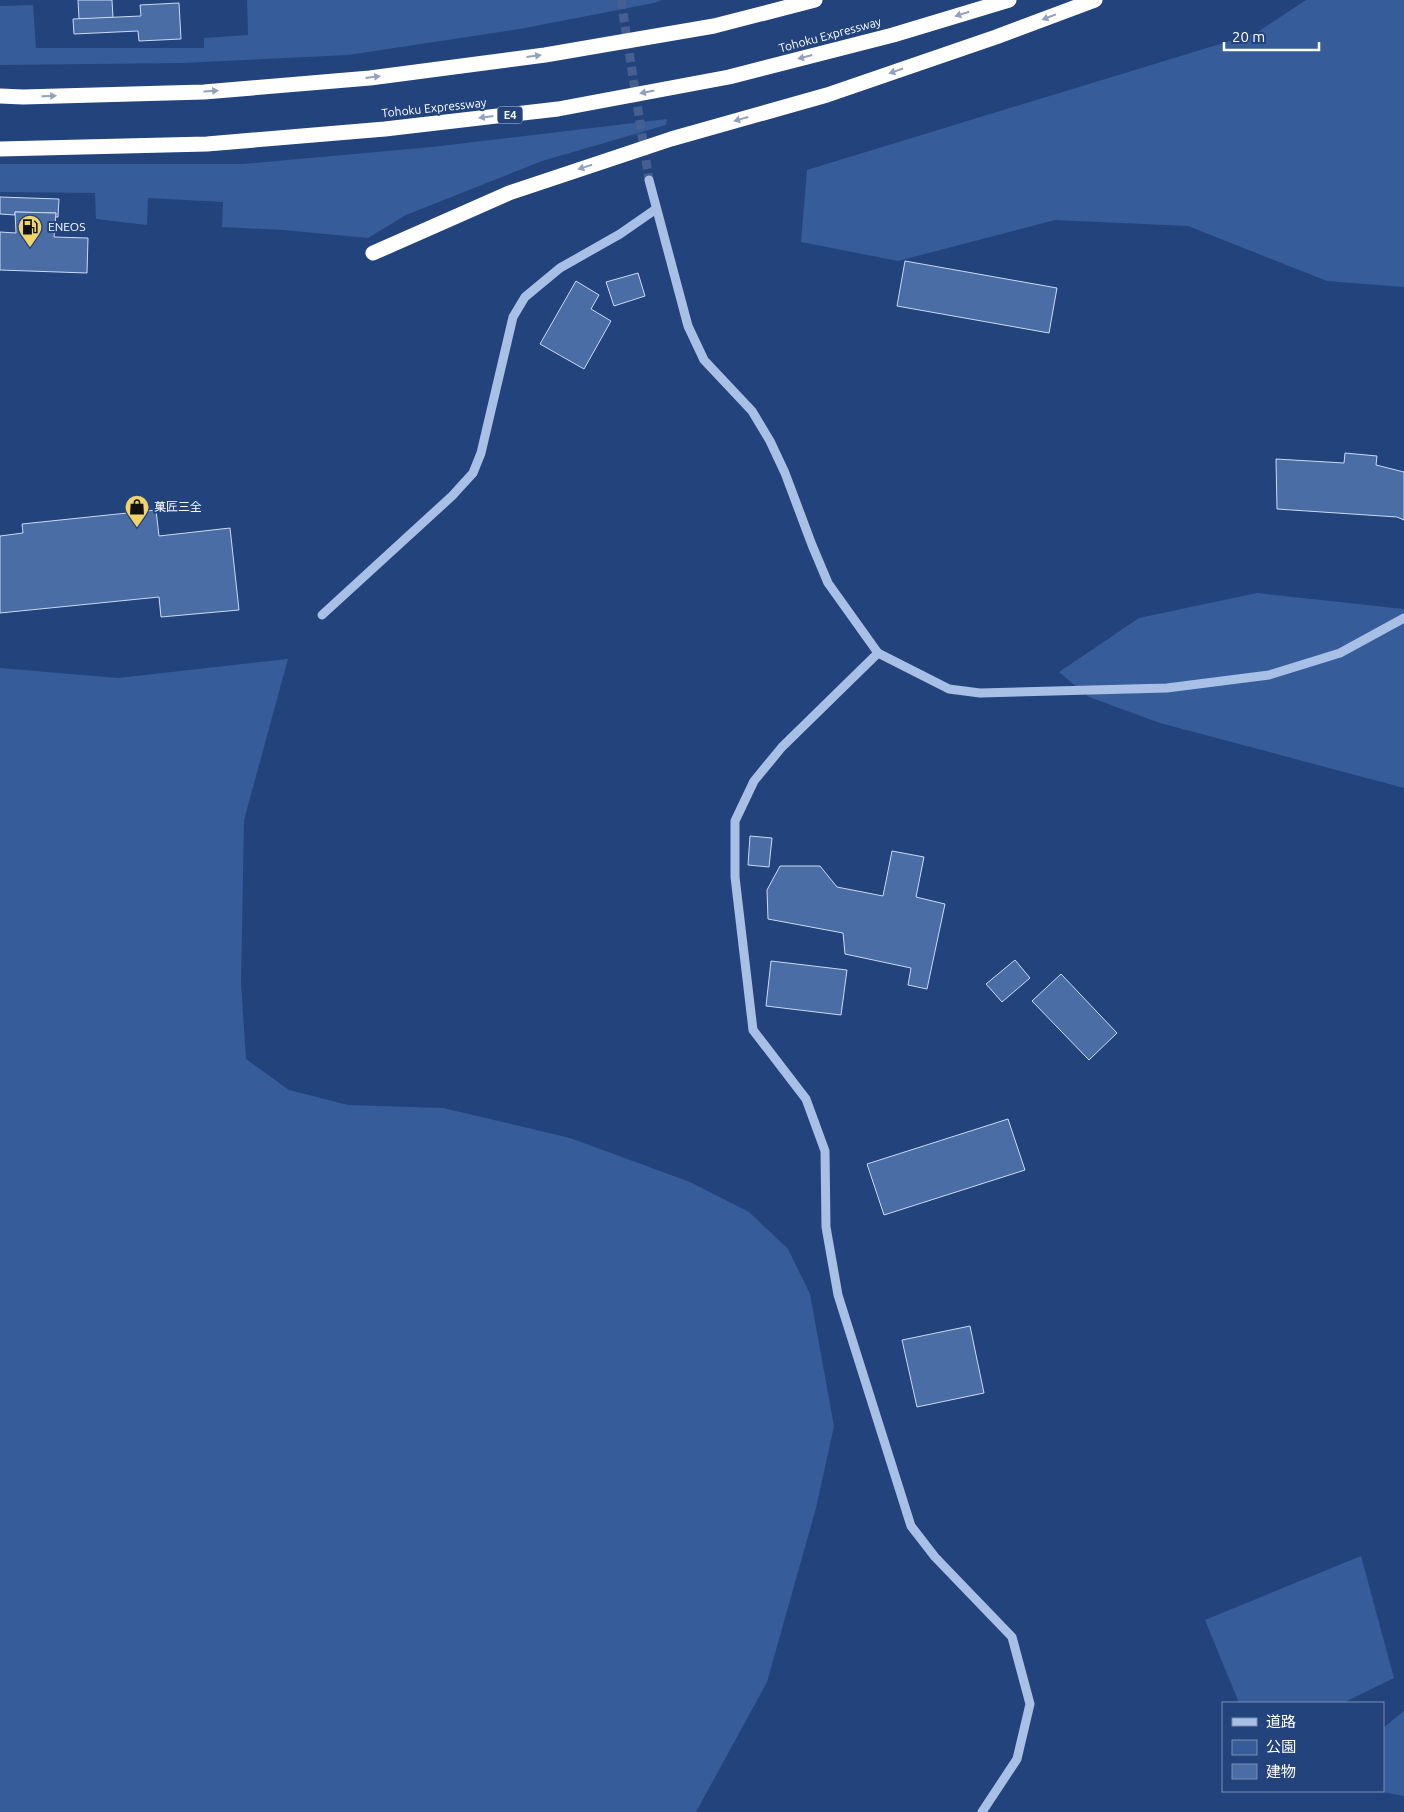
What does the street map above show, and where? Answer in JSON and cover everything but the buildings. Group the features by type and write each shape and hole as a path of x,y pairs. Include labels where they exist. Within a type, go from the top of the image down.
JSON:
{"highway":[{"path":"0,96 204,92 370,78 545,55 714,26 815,0"},
{"name":"Tohoku Expressway","path":"0,148 208,144 384,129 558,109 729,77 893,34 1009,0"},
{"path":"373,254 509,193 671,139 827,95 996,37 1095,0"}],"street":[{"path":"649,180 688,326 704,360 752,412 770,441 786,473 828,583 878,653 949,689 980,693 1167,688 1268,675 1340,653 1404,618"},
{"path":"322,614 452,496 473,473 481,453 513,317 524,297 560,268 620,234 656,209"},
{"path":"878,653 782,747 754,781 735,821 735,877 753,1030 806,1099 826,1151 826,1227 838,1295 911,1526 935,1557 1012,1637 1030,1704 1017,1759 982,1812"}],"green space":[{"path":"247,0 662,0 520,29 348,55 182,63 0,65 0,6 33,5 36,48 204,48 204,38 248,35"},
{"path":"1306,0 1404,0 1404,287 1327,281 1188,226 1055,220 898,261 801,242 807,170 1256,33"},
{"path":"667,119 666,125 542,161 406,215 368,238 283,230 222,227 223,202 148,198 147,225 96,219 95,193 0,192 0,164 242,164 432,147"},
{"path":"1257,593 1404,609 1404,788 1160,723 1089,697 1059,672 1139,618"},
{"path":"288,659 244,820 241,983 246,1059 289,1090 348,1105 443,1108 570,1138 690,1182 749,1212 788,1249 810,1294 834,1426 816,1508 767,1682 696,1812 0,1812 0,668 118,678"},
{"path":"1361,1556 1394,1678 1345,1702 1239,1702 1205,1620"},
{"path":"1404,1711 1404,1796 1382,1792 1384,1792 1384,1727"}],"tunnel":[{"path":"621,0 649,180"}],"place":[{"name":"ENEOS","path":"30,248"},
{"name":"菓匠三全","path":"137,528"}]}
